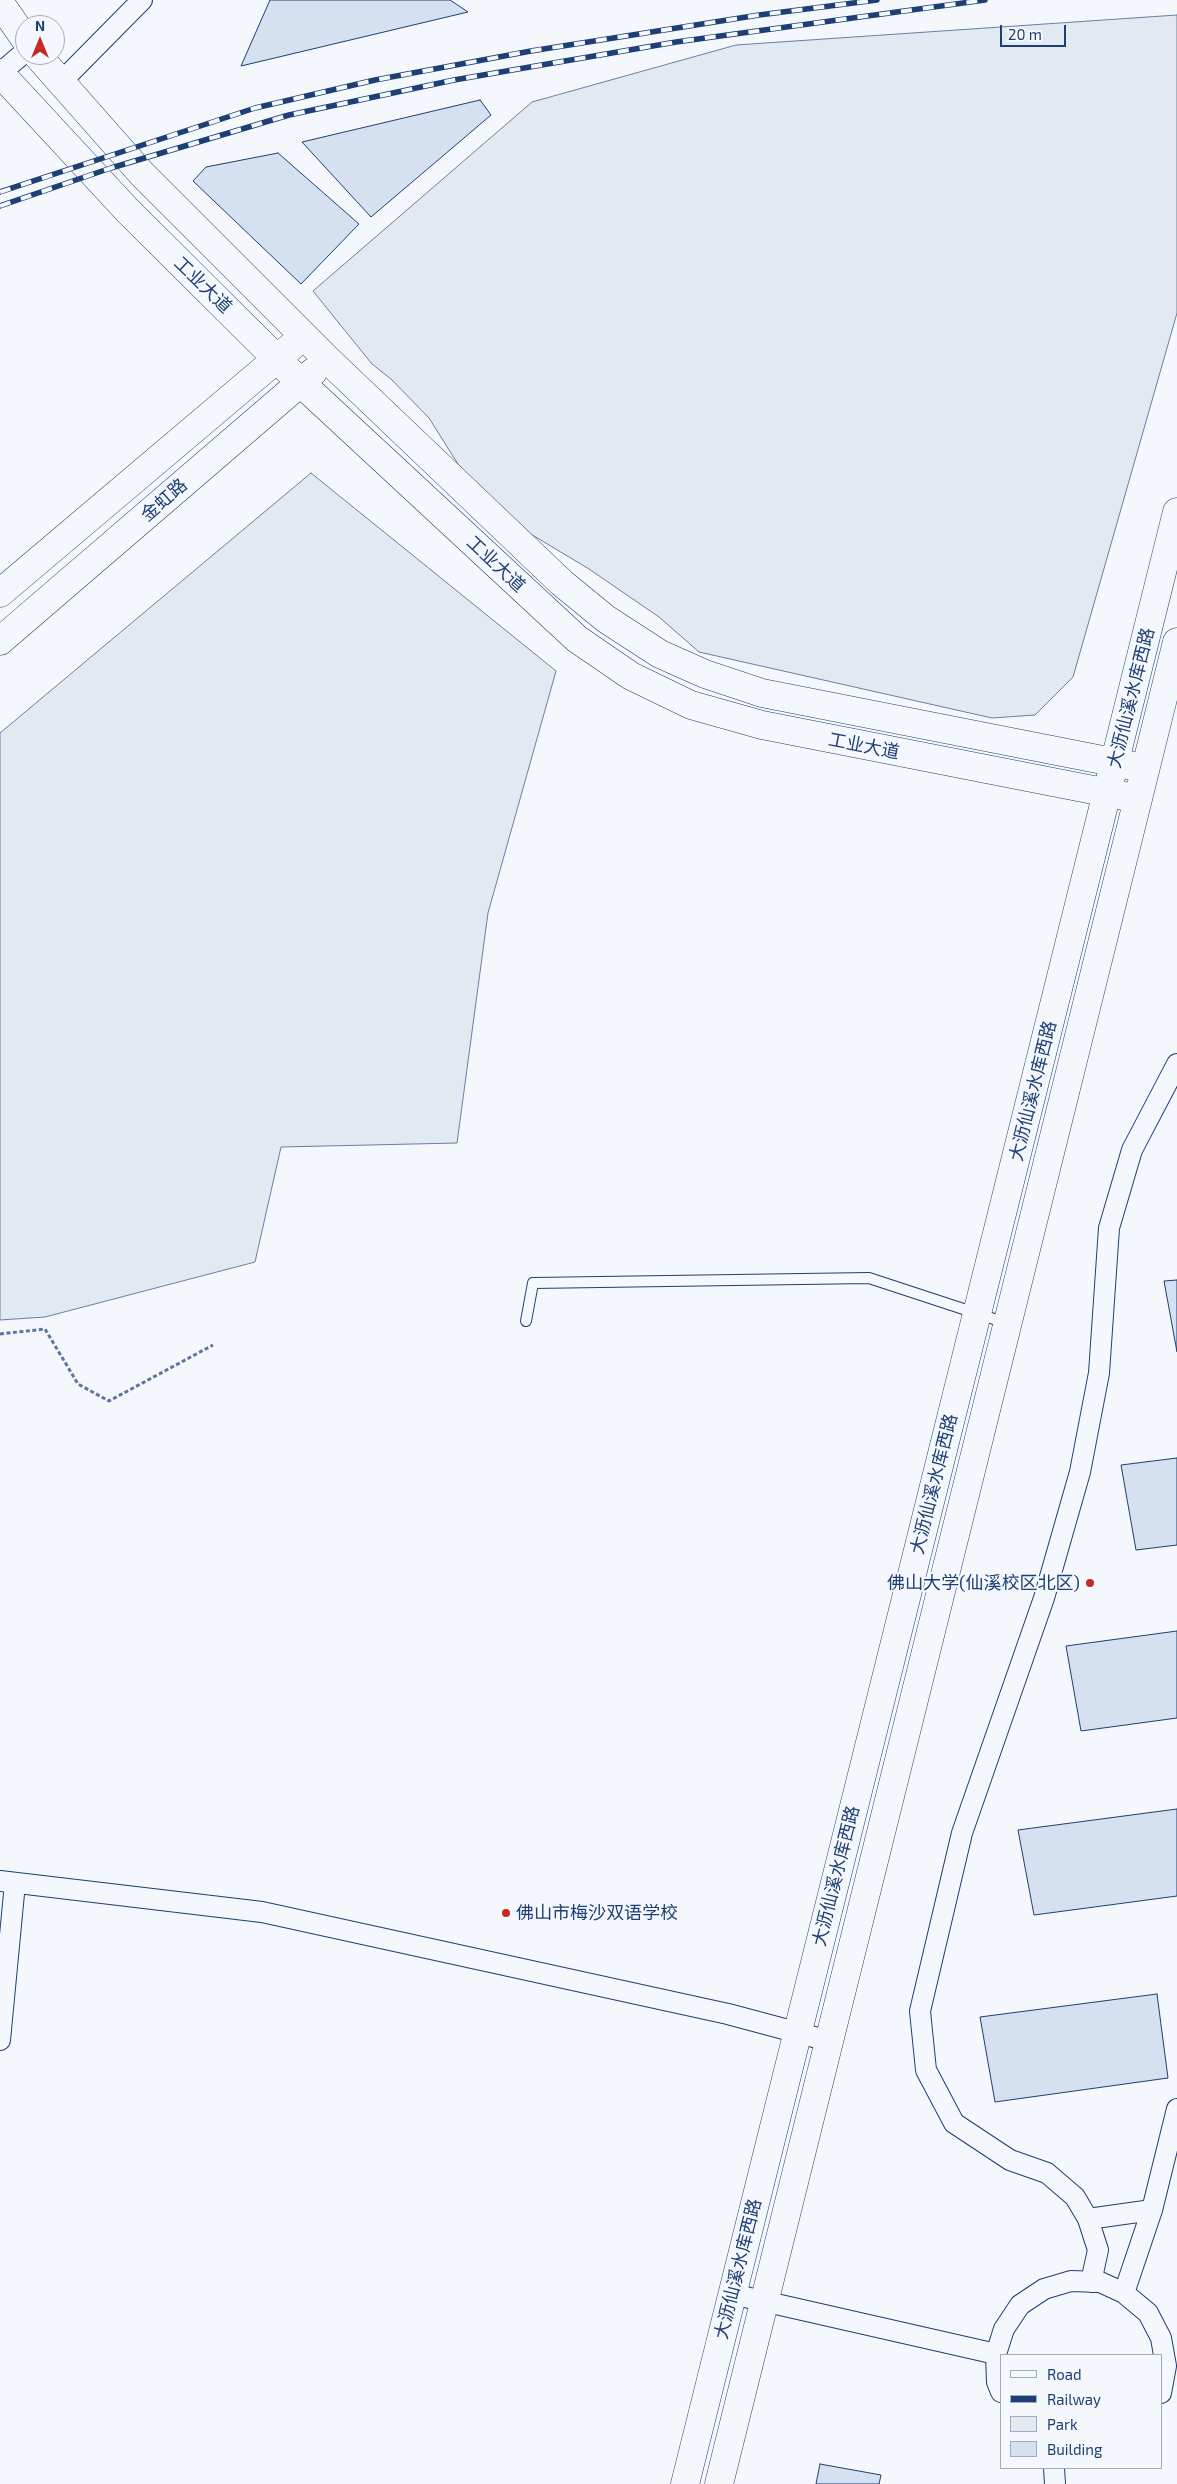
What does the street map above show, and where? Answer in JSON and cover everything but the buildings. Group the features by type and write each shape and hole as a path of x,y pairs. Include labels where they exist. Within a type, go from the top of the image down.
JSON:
{"street":[{"path":"46,65 60,82 142,0"},
{"path":"0,3 15,25"},
{"path":"0,73 15,60"},
{"name":"工业大道","path":"0,73 126,210 278,358 301,383 577,639 630,676 691,704 762,725 1138,798"},
{"name":"工业大道","path":"60,82 142,174 328,360 562,583 606,619 660,654 705,674 762,693 1146,769"},
{"name":"金虹路","path":"0,593 304,336"},
{"name":"金虹路","path":"0,641 328,360"},
{"name":"大沥仙溪水库西路","path":"685,2484 1177,512"},
{"path":"719,2484 1009,1324 1177,642"},
{"path":"1091,2282 1098,2250 1088,2219 1075,2197 1047,2173 1010,2160 954,2122 926,2070 920,2011 962,1833 1044,1598 1080,1472 1099,1373 1109,1228 1132,1150 1177,1064"},
{"path":"0,2040 8,1882 262,1912 728,2014 830,2041"},
{"path":"1124,2293 1152,2210 1177,2109"},
{"path":"1088,2219 1152,2210"},
{"path":"1000,2390 997,2382 996,2354 1004,2329 1020,2305 1044,2288 1071,2280 1100,2282 1124,2293 1148,2313 1169,2337 1162,2388"},
{"path":"732,2294 996,2354"},
{"path":"1054,2469 1055,2484"}],"lane":[{"path":"526,1321 533,1283 869,1278 1009,1324"}],"path":[{"path":"0,1334 45,1328 78,1384 109,1401 213,1345"}],"green space":[{"path":"1177,15 1177,313 1073,677 1035,715 992,718 699,652 659,617 589,569 514,524 463,472 429,418 391,379 372,364 313,291 532,102 736,45"},
{"path":"311,473 556,671 488,913 457,1143 281,1147 255,1262 45,1317 0,1320 0,733"}],"railway":[{"path":"0,192 255,108 375,80 531,51 759,15 877,0"},
{"path":"0,206 111,168 289,115 454,80 676,42 985,0"}],"place":[{"name":"佛山大学(仙溪校区北区)","path":"1090,1583"},
{"name":"佛山市梅沙双语学校","path":"506,1913"}]}
